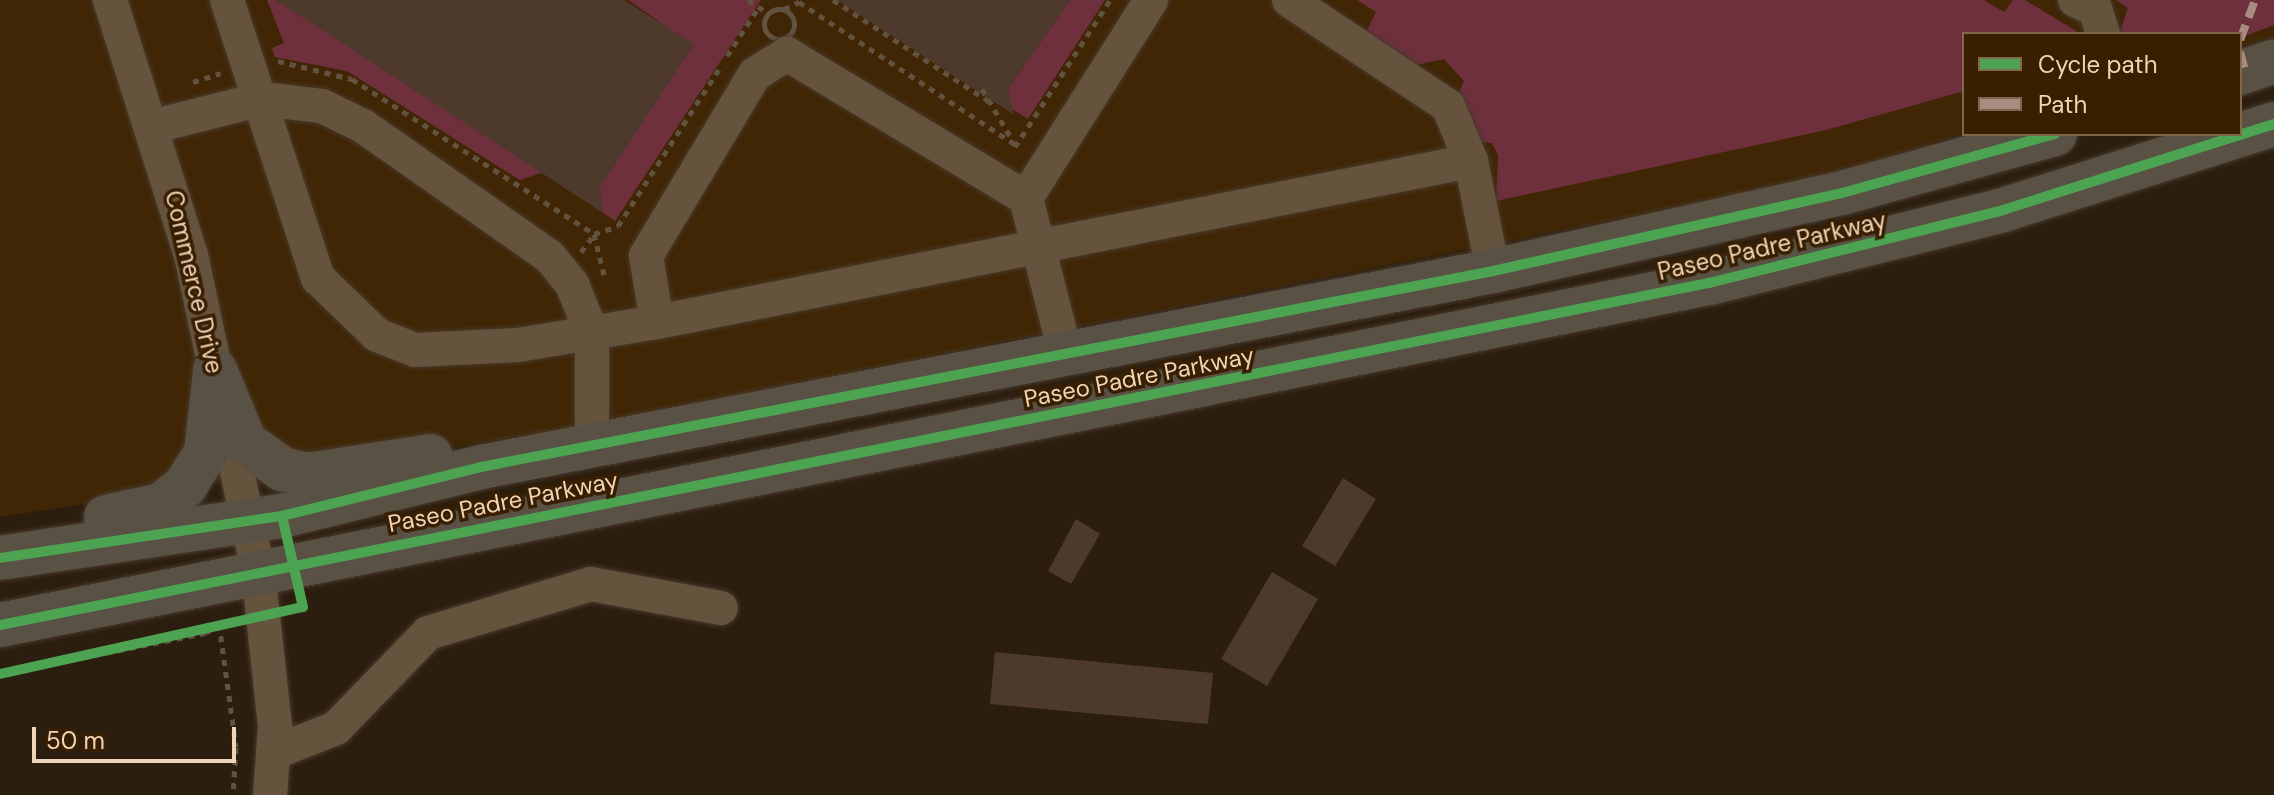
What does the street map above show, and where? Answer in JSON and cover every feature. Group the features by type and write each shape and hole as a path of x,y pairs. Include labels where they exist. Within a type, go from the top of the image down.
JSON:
{"main road":[{"path":"2242,72 2274,61"},
{"name":"Paseo Padre Parkway","path":"2242,134 2274,124"},
{"name":"Paseo Padre Parkway","path":"6,557 247,522 481,467 1493,271 1827,196 2048,136"},
{"name":"Paseo Padre Parkway","path":"0,625 258,570 1709,283 2003,210 2236,136"},
{"path":"215,370 245,442 282,469 308,475 456,452 481,467"},
{"path":"6,557 25,535 171,500 203,459 215,370"}],"street":[{"name":"Commerce Drive","path":"110,0 155,126 215,370 258,570 266,614 273,753 270,795"},
{"path":"227,0 262,99 306,254 331,297 377,335 435,352 592,334 1471,161"},
{"path":"1026,198 1151,0"},
{"path":"1289,0 1448,106 1471,161 1493,271"},
{"path":"2075,0 2095,9 2102,32"},
{"path":"657,322 646,256 755,74 774,57 796,57 1026,198 1044,246 1066,356"},
{"path":"155,126 262,99 322,106 363,126 550,257 572,284 592,334 592,446"},
{"path":"273,753 336,728 428,633 591,584 721,608"}],"path":[{"path":"748,0 759,7 784,9 800,1 1016,145"},
{"path":"833,0 990,102"},
{"path":"994,178 1110,0"},
{"path":"594,234 618,226 759,7"},
{"path":"783,39 794,25 784,9"},
{"path":"265,60 352,79 594,234 607,287"},
{"path":"185,85 238,67"},
{"path":"982,89 1016,145"},
{"path":"0,674 206,633 220,623 266,614"},
{"path":"220,623 216,641 236,747 233,795"}],"shaded area":[{"path":"0,0 2274,0 2274,37 2242,46 2242,32 1962,32 1962,134 1818,179 559,430 0,517"},
{"path":"267,0 276,0 547,171 520,180 347,71 275,57 272,48 284,43"},
{"path":"628,0 761,0 615,221 603,213 599,188 693,45"},
{"path":"1070,0 1105,0 1028,119 1012,109 1008,89"},
{"path":"1357,0 1984,0 2004,12 2013,0 2025,0 2078,32 1962,32 1962,92 1826,130 1496,201 1498,155 1492,143 1480,142 1458,94 1464,81 1444,59 1416,65 1366,32 1376,12"},
{"path":"2116,0 2274,0 2274,25 2242,37 2242,32 2120,32 2128,8"}],"building":[{"path":"276,0 624,0 694,44 599,188 603,213"},
{"path":"837,0 1070,0 1008,89 1014,115"},
{"path":"1343,478 1376,499 1335,566 1302,546"},
{"path":"1076,519 1100,534 1071,584 1048,571"},
{"path":"1272,572 1318,599 1267,686 1221,659"},
{"path":"995,652 1213,673 1208,724 990,704"}],"marked path":[{"path":"2242,35 2255,0"},
{"path":"2242,60 2245,71"}],"cycle path":[{"path":"2242,134 2274,124"},
{"path":"0,558 282,516 481,467 1493,271 1842,193 2048,136"},
{"path":"0,625 1709,283 2003,210 2236,136"},
{"path":"0,674 303,607 282,516"}]}
